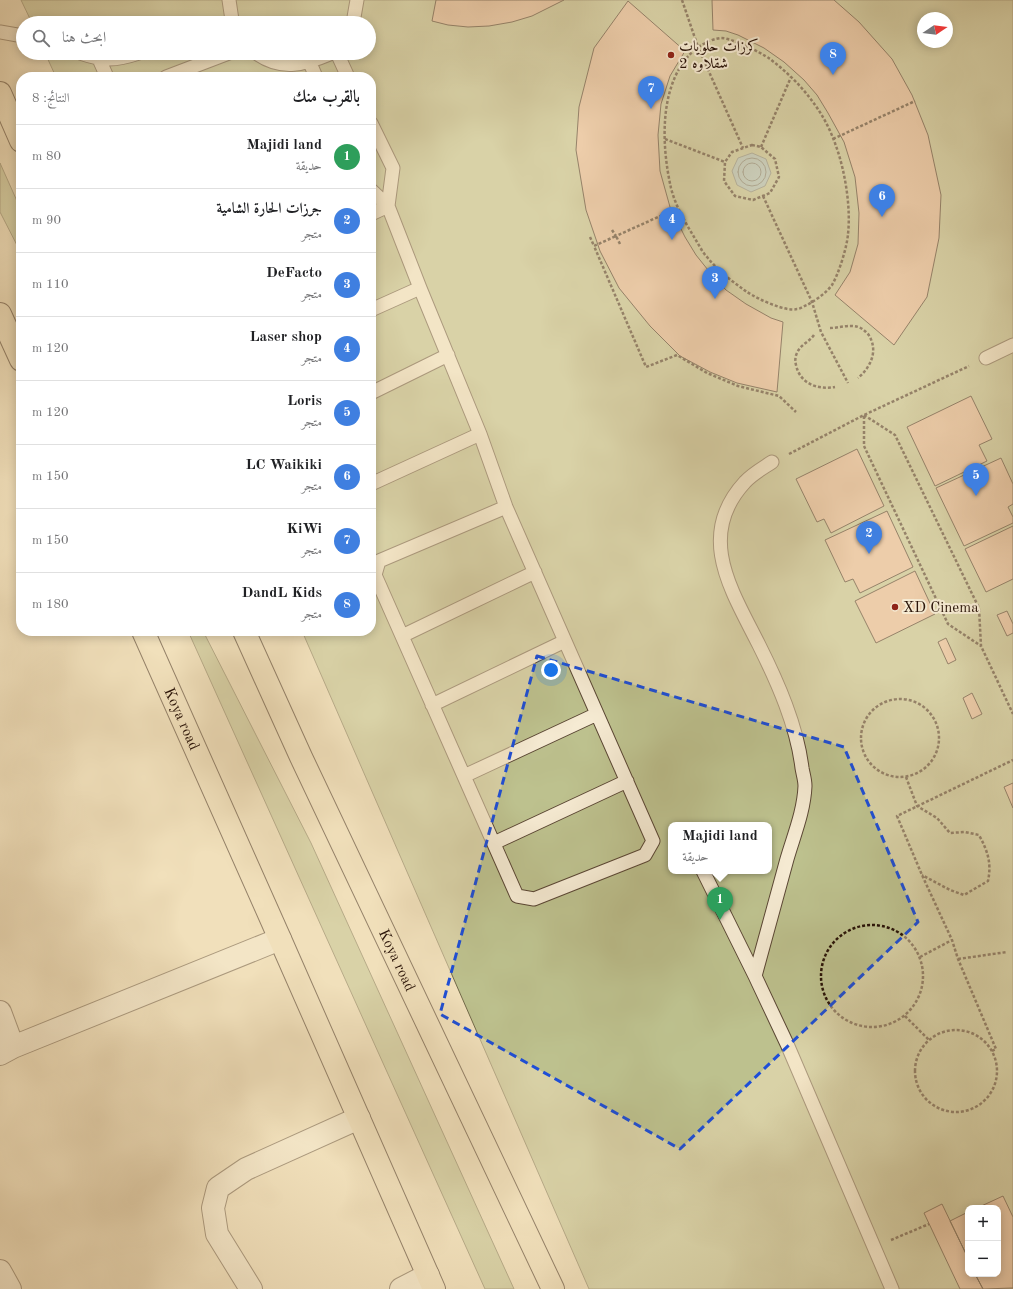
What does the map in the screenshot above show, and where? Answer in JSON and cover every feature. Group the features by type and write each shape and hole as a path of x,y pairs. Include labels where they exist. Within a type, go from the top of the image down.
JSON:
{"highway":[{"path":"0,93 16,130"},
{"path":"0,314 6,344 16,355"},
{"name":"Koya road","path":"144,636 431,1282"},
{"name":"Koya road","path":"246,636 308,771 553,1289"}],"street":[{"path":"0,1012 7,1051 280,939"},
{"path":"251,1289 217,1234 213,1208 218,1188 246,1169 359,1118"},
{"path":"0,1271 10,1289"},
{"path":"400,1289 431,1282"}],"lane":[{"path":"229,0 230,16"},
{"path":"354,16 357,0"},
{"path":"0,32 16,35"},
{"path":"99,60 105,72"},
{"path":"179,72 211,60"},
{"path":"268,60 285,65 310,63 317,60"},
{"path":"340,60 346,72"},
{"path":"310,63 314,72"},
{"path":"376,133 393,168 388,206"},
{"path":"376,195 388,206 480,434 506,507 653,840 646,855 534,898 517,896 376,577"},
{"path":"376,212 388,206"},
{"path":"376,308 420,288"},
{"path":"986,358 1013,345"},
{"path":"376,391 448,355"},
{"path":"376,482 480,434"},
{"path":"755,976 787,858 800,817 805,785 800,752 785,704 766,660 729,584 722,561 720,537 724,518 735,495 746,480 772,462"},
{"path":"376,572 379,561 506,507"},
{"path":"402,636 535,572"},
{"path":"432,705 565,641"},
{"path":"464,776 597,714"},
{"path":"494,844 627,781"},
{"path":"704,874 787,1044 892,1289"}],"path":[{"path":"682,0 698,47 743,148"},
{"path":"723,38 762,54 791,77 812,100 826,123 833,139 844,180 848,209 848,234 843,258 832,284 822,295 797,310 776,306 754,297 728,278 706,257 678,208 672,188 665,139 664,129 667,103 681,64 698,47 712,40 723,38"},
{"path":"761,146 791,77"},
{"path":"833,139 915,101"},
{"path":"665,139 725,162"},
{"path":"752,145 761,146 775,159 778,177 770,193 753,200 735,196 724,181 725,162 732,152 743,148 752,145"},
{"path":"763,196 812,302 821,332 848,383"},
{"path":"594,246 678,208"},
{"path":"612,230 620,244"},
{"path":"590,237 646,367 677,355 707,373 738,386 779,396 796,412"},
{"path":"830,328 851,326 859,327 866,331 871,338 873,347 871,362 866,371 858,378"},
{"path":"814,335 810,341 801,347 796,354 795,362 797,370 805,380 815,387 825,389 835,387"},
{"path":"772,462 864,415 986,358"},
{"path":"864,415 895,435 979,608 981,646 1013,714"},
{"path":"864,415 864,446 948,624 981,646"},
{"path":"893,699 913,701 919,705 930,713 939,732 937,752 929,763 924,769 906,777 886,775 869,763 861,744 863,724 874,707 893,699"},
{"path":"992,1051 996,1049 958,959 952,940 897,816 1013,760"},
{"path":"906,777 917,806 937,818 950,833 965,832 978,834 987,850 990,870 988,881 964,895 950,890 922,875"},
{"path":"869,924 885,926 900,933 912,944 920,957 924,973 922,990 916,1004 905,1016 891,1024 875,1028 859,1026 844,1020 832,1009 824,995 821,979 822,963 829,948 839,936 854,928 869,924"},
{"path":"920,957 952,940"},
{"path":"958,959 1007,952"},
{"path":"905,1016 929,1040"},
{"path":"947,1030 961,1030 973,1034 984,1041 992,1051 996,1064 996,1077 992,1090 984,1100 974,1108 960,1112 946,1111 933,1105 923,1095 916,1083 914,1069 918,1055 929,1040 935,1035 947,1030"},
{"path":"891,1241 929,1224"}],"highlighted area":[{"path":"537,656 844,747 918,922 680,1149 440,1014"}],"green space":[{"path":"21,0 1013,0 1013,1289 589,1289 304,636 376,636 376,72 54,72 48,60 376,60 376,16 29,16"},
{"path":"0,163 16,199 16,243 0,212"},
{"path":"190,636 206,636 311,843 514,1289 485,1289"}],"water":[{"path":"752,153 766,159 771,173 765,186 751,192 737,185 732,171 738,158"}],"building":[{"path":"436,0 564,0 532,16 512,22 489,26 468,27 448,25 432,21"},
{"path":"712,0 834,0 859,22 892,59 912,95 928,135 941,195 939,238 927,297 894,345 835,295 850,272 858,244 859,213 855,177 844,142 817,95 804,80 784,62 764,48 738,35 726,31 713,30"},
{"path":"628,1 685,51 670,76 661,104 658,135 660,171 670,207 685,237 696,255 708,270 726,290 746,304 771,318 783,322 777,392 737,383 710,372 680,356 650,326 619,288 600,251 586,210 576,150 579,107 594,48"},
{"path":"971,396 992,439 979,445 987,461 935,486 907,427"},
{"path":"857,449 884,506 831,533 824,519 817,522 796,479"},
{"path":"1001,458 1013,484 1013,504 1008,507 1013,517 1013,523 964,546 936,488"},
{"path":"887,511 913,567 860,593 853,579 845,582 825,540"},
{"path":"1013,526 1013,579 986,592 965,549"},
{"name":"XD Cinema","path":"915,571 935,614 876,643 855,601"},
{"path":"1007,611 1013,624 1013,633 1007,636 997,615"},
{"path":"946,638 956,660 948,664 938,642"},
{"path":"972,693 982,714 972,719 963,698"},
{"path":"1013,783 1013,808 1004,787"},
{"path":"1003,1196 1013,1217 1013,1288 983,1289 977,1277 1001,1277 1001,1205 984,1205"},
{"path":"942,1204 965,1252 965,1277 977,1277 983,1289 960,1289 924,1213"},
{"path":"965,1214 965,1252 950,1221"}],"place":[{"name":"كرزات حلويات شقلاوه 2","path":"671,55"},
{"name":"DandL Kids","path":"833,75"},
{"name":"KiWi","path":"651,109"},
{"name":"LC Waikiki","path":"882,217"},
{"name":"Laser shop","path":"672,240"},
{"name":"DeFacto","path":"715,299"},
{"name":"Loris","path":"976,496"},
{"name":"جرزات الحارة الشامية","path":"869,554"},
{"name":"XD Cinema","path":"895,607"},
{"name":"Majidi land","path":"720,920"}]}
